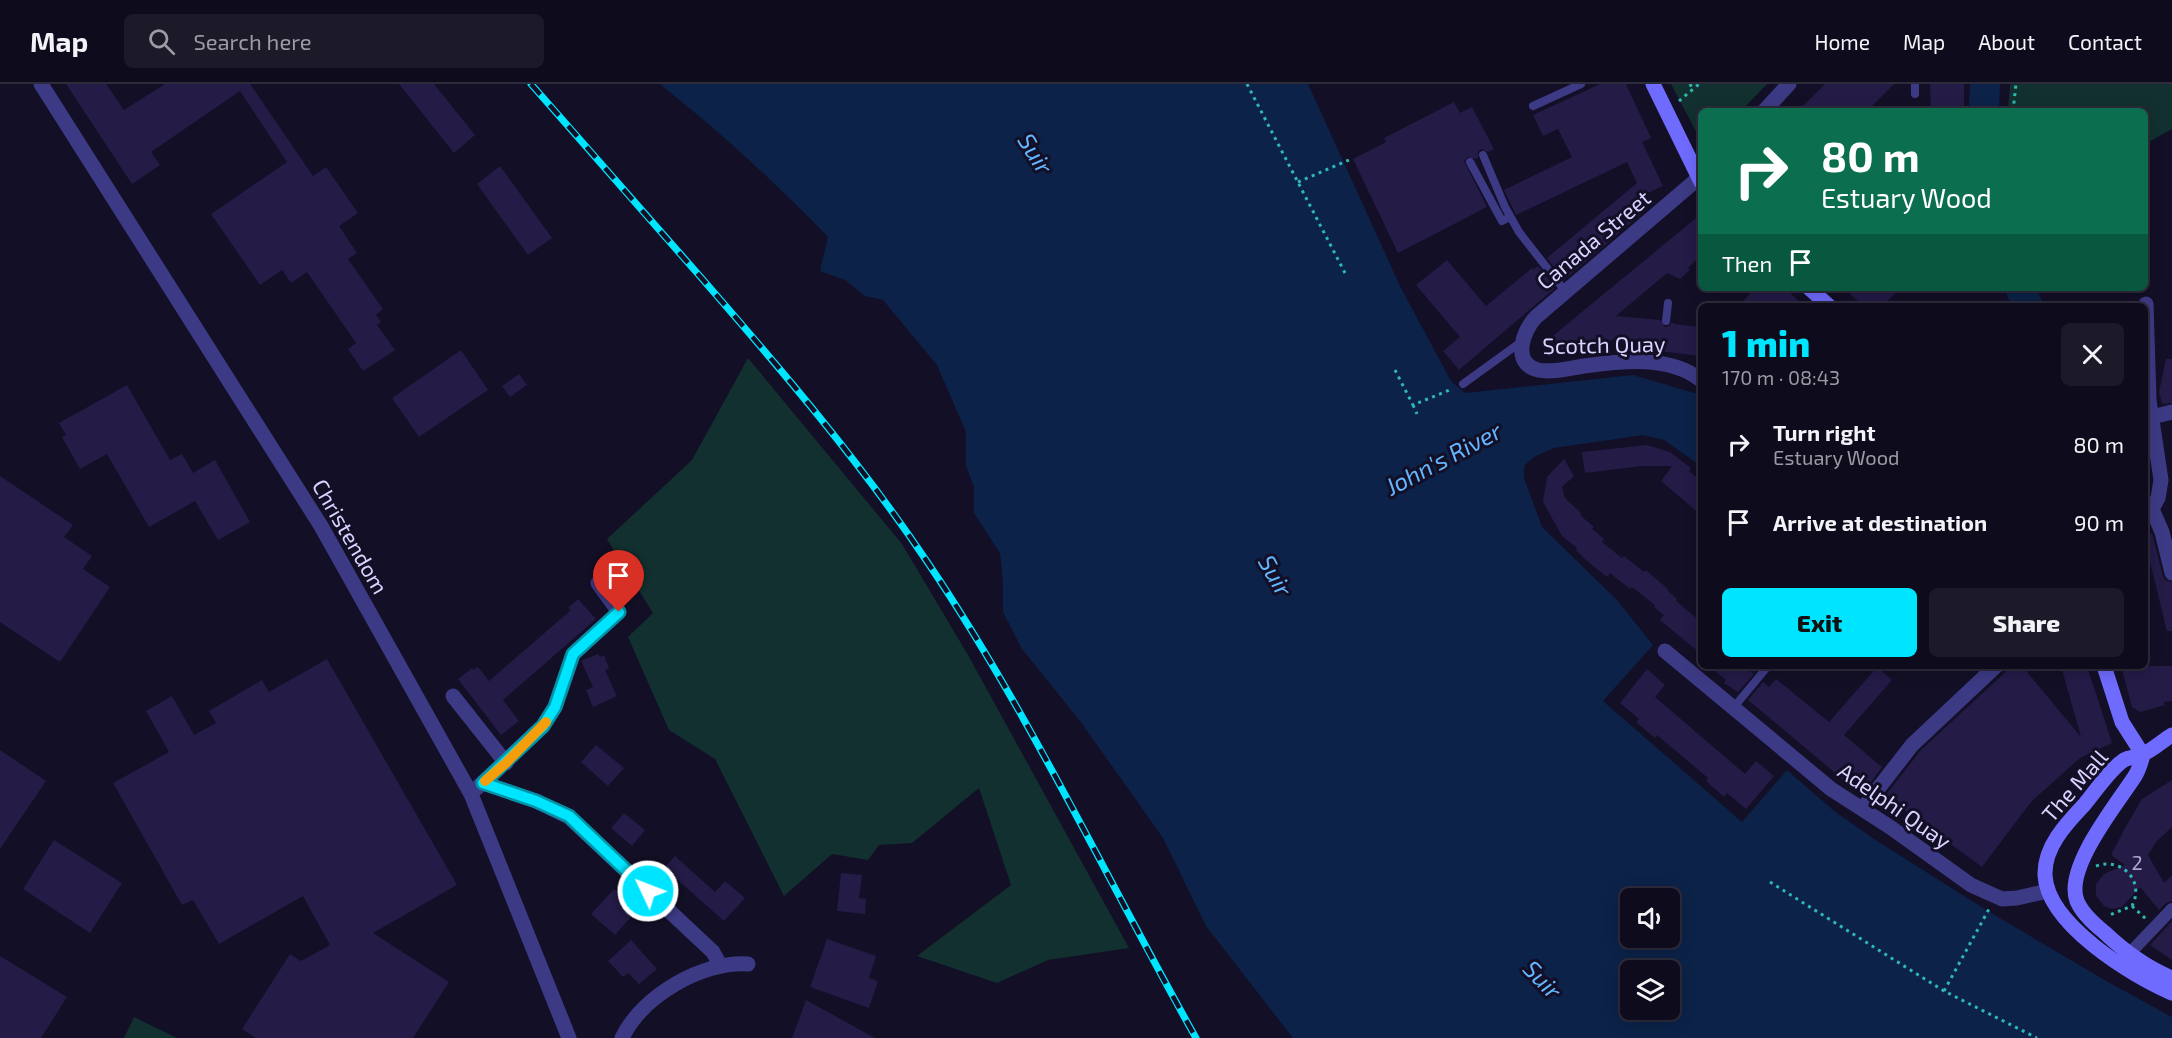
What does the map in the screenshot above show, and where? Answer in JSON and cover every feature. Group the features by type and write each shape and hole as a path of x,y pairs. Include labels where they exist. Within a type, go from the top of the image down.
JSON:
{"main road":[{"path":"1653,84 1698,175"},
{"path":"1812,291 1826,303"},
{"path":"2105,669 2122,723 2143,755"},
{"name":"The Mall","path":"2048,891 2045,875 2046,864 2053,843 2059,834 2118,765 2125,759 2143,755 2172,735"},
{"name":"The Mall","path":"2076,878 2114,806 2136,775 2143,755"},
{"path":"2172,978 2155,970 2130,953 2096,925 2077,902 2076,878 2048,891 2053,902 2068,921 2084,936 2134,973 2172,993"}],"street":[{"name":"Christendom","path":"41,84 321,526 471,794 569,1038"},
{"path":"1767,108 1789,84"},
{"name":"Canada Street","path":"1521,342 1530,322 1698,181"},
{"name":"Scotch Quay","path":"1521,342 1526,362 1539,370 1661,357 1698,378"},
{"path":"2148,381 2166,495 2148,511 2162,532 2172,573"},
{"path":"2152,417 2172,411"},
{"path":"471,794 543,726 555,707 573,654 619,612 598,583"},
{"name":"Adelphi Quay","path":"1665,651 1831,789 1863,808 1971,885 1995,897 2017,898 2048,891"},
{"path":"1863,808 1912,745 1993,669"},
{"path":"453,696 506,763"},
{"path":"483,783 536,801 569,816 713,951 720,965"},
{"path":"2130,953 2172,909"},
{"path":"622,1038 638,1012 658,995 682,981 720,965 748,964"}],"lane":[{"path":"1533,106 1581,84"},
{"path":"1915,84 1915,94"},
{"path":"1483,155 1506,219"},
{"path":"1470,162 1506,219 1565,291"},
{"path":"1666,321 1668,303"},
{"path":"1463,384 1521,342"},
{"path":"1734,707 1766,669"}],"path":[{"path":"1247,84 1345,273"},
{"path":"1690,84 1693,90 1699,84"},
{"path":"2013,108 2016,84"},
{"path":"1298,182 1349,160"},
{"path":"1395,370 1417,414"},
{"path":"1413,405 1463,384"},
{"path":"2076,878 2103,864 2115,865 2130,873 2136,888 2136,897 2132,906 2105,916 2096,925"},
{"path":"1770,882 1944,991 2037,1038"},
{"path":"1944,991 1995,897"}],"green space":[{"path":"1671,84 1767,84 1744,108 1698,108 1698,135"},
{"path":"2010,84 2172,84 2172,129 2148,142 2148,108 2008,108"},
{"path":"748,358 902,544 968,655 1129,948 1048,960 997,983 917,956 1011,885 979,788 912,843 879,845 868,860 832,854 784,896 715,759 669,730 628,637 653,613 607,539 692,460"},
{"path":"134,1017 177,1038 124,1038"}],"water":[{"name":"Suir","path":"660,84 1308,84 1401,288 1451,381 1465,393 1633,375 1698,394 1698,464 1664,440 1643,435 1554,448 1534,457 1524,466 1524,478 1542,527 1616,599 1653,645 1603,701 1742,822 1787,770 1834,811 1877,841 1991,913 2172,1017 2172,1038 1293,1038 1206,926 1163,838 1080,721 1022,649 1003,612 1000,553 974,513 974,487 966,466 966,432 937,365 883,300 865,296 845,280 820,271 828,237 746,158"}],"building":[{"path":"66,84 106,84 124,110 165,84 250,84 313,176 326,167 358,213 339,226 357,253 348,259 383,309 376,315 381,322 377,325 395,350 363,371 348,349 356,343 307,272 291,283 282,270 260,285 211,214 287,162 240,91 151,152 160,165 132,184"},
{"path":"399,84 434,84 475,135 454,153"},
{"path":"1600,84 1626,84 1651,138 1642,142 1663,186 1637,198 1646,210 1564,280 1547,258 1637,183 1627,162 1516,215 1504,190 1572,157 1558,129 1543,136 1533,115"},
{"path":"1825,84 1894,84 1870,108 1801,108"},
{"path":"1930,84 1964,84 1964,108 1931,108"},
{"path":"1454,102 1460,113 1472,107 1494,149 1488,152 1481,149 1478,152 1478,158 1468,157 1464,161 1487,207 1398,253 1353,159 1386,142 1384,138"},
{"path":"500,166 552,238 528,255 477,184"},
{"path":"1698,216 1698,258 1688,268 1690,270 1680,279 1667,273 1616,316 1660,320 1665,327 1672,322 1698,327 1698,356 1625,347 1617,336 1598,351 1594,346 1587,352 1561,355 1549,351 1549,339"},
{"path":"1447,260 1486,306 1532,268 1533,270 1538,266 1555,288 1459,370 1443,351 1460,337 1416,285"},
{"path":"1752,291 1788,291 1801,303 1742,303"},
{"path":"1847,291 1897,291 1886,303 1860,303"},
{"path":"461,350 488,390 419,437 392,398"},
{"path":"2166,359 2172,359 2172,403 2162,404 2159,392"},
{"path":"519,374 527,385 510,397 502,386"},
{"path":"127,385 170,460 182,454 193,473 215,460 250,522 218,540 195,501 149,527 107,454 80,469 62,437 66,435 59,423"},
{"path":"1647,445 1670,452 1691,468 1689,471 1698,478 1698,512 1661,481 1672,466 1642,466 1585,473 1582,452"},
{"path":"1564,459 1574,476 1562,487 1565,498 1594,527 1592,529 1604,539 1602,542 1644,572 1646,570 1698,619 1698,652 1660,620 1664,615 1654,607 1655,605 1610,573 1607,577 1562,536 1543,502 1547,477"},
{"path":"0,476 73,525 64,537 92,556 83,569 110,587 60,662 0,622"},
{"path":"2152,533 2165,580 2172,582 2172,631 2167,631 2148,558 2148,535"},
{"path":"578,599 596,619 503,700 519,721 501,735 458,679 472,668 473,670 478,667 489,681 571,610 568,608"},
{"path":"598,654 600,657 604,655 609,668 605,670 617,696 593,707 586,690 593,687 581,661"},
{"path":"327,659 457,885 373,933 449,982 413,1038 256,1038 242,1029 290,954 301,961 330,945 303,896 219,944 193,900 182,905 113,783 169,752 146,711 172,696 194,735 216,723 209,711 262,680 269,692"},
{"path":"2172,666 2172,701 2140,712 2132,707 2122,669"},
{"path":"1647,669 1665,685 1655,697 1745,774 1756,761 1774,776 1746,809 1727,793 1724,797 1706,781 1708,778 1657,735 1655,738 1636,722 1639,719 1620,703"},
{"path":"1713,669 1748,669 1754,674 1738,692 1724,683 1726,680"},
{"path":"1875,669 1879,669 1892,680 1844,735 1882,767 1869,785 1866,782 1858,792 1748,700 1763,682 1769,687 1776,679 1829,722"},
{"path":"2009,669 2024,669 2081,737 2062,669 2088,669 2112,743 2080,758 2031,802 1982,867 1885,796 1921,750"},
{"path":"596,745 624,768 608,786 581,762"},
{"path":"0,750 46,781 0,849"},
{"path":"2172,780 2172,827 2156,842 2148,855 2164,883 2172,875 2172,901 2159,910 2140,887 2122,907 2112,909 2104,906 2096,896 2096,884 2104,874 2125,865 2111,855 2125,828 2142,799"},
{"path":"624,813 645,830 632,846 611,828"},
{"path":"54,840 122,883 90,933 23,889"},
{"path":"675,856 715,892 725,881 745,898 724,921 664,868"},
{"path":"841,873 862,875 859,898 866,899 865,914 837,911"},
{"path":"614,889 637,910 615,935 591,914"},
{"path":"2172,921 2172,960 2150,945"},
{"path":"827,939 876,956 869,978 878,981 869,1008 810,987"},
{"path":"631,940 657,969 639,984 628,973 623,977 608,961"},
{"path":"0,956 67,997 41,1038 0,1038"},
{"path":"806,1000 875,1038 792,1038"}],"waterway":[{"name":"John's River","path":"1984,108 1985,84"},
{"name":"John's River","path":"2021,291 2027,303"}],"railway":[{"path":"531,84 788,379 902,525 965,620 1034,738 1196,1038"}],"slow traffic":[{"path":"485,781 546,722"}],"route":[{"path":"619,612 573,654 555,707 543,726 483,783 536,801 569,816 648,891"}]}
